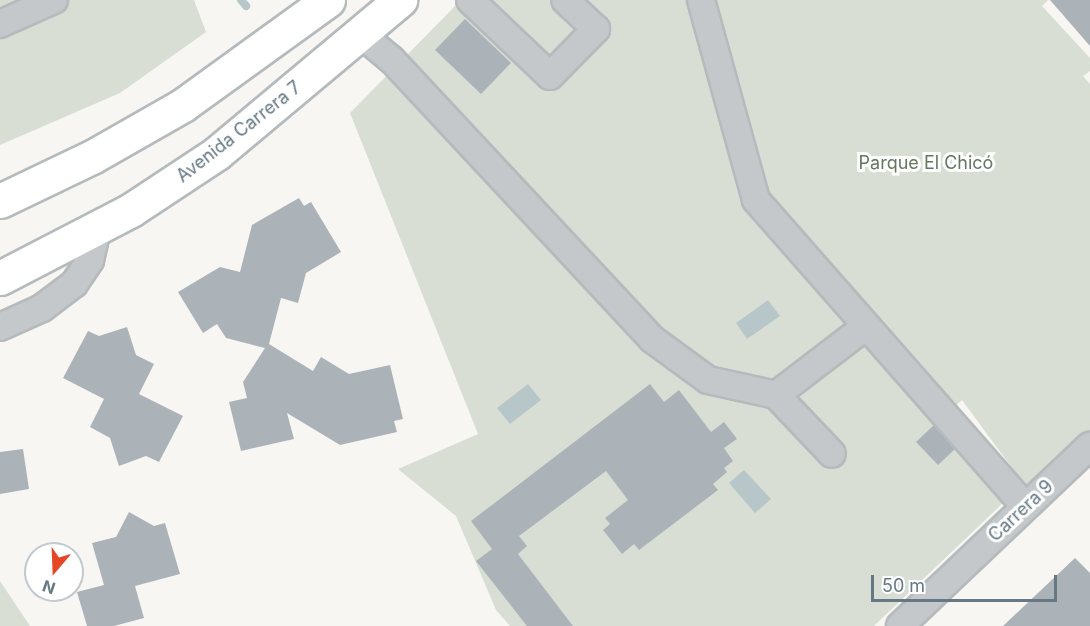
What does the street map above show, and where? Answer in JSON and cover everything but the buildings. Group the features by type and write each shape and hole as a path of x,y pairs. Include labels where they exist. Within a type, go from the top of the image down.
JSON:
{"main road":[{"path":"0,201 92,157 183,105 328,0"},
{"name":"Avenida Carrera 7","path":"0,278 97,229 217,153 362,35 400,0"}],"street":[{"path":"0,24 54,0"},
{"path":"478,3 550,76 596,29 566,0"},
{"path":"701,0 756,200 1024,506"},
{"path":"362,35 391,59 652,339 708,380 776,395 832,454"},
{"path":"0,327 42,308 74,284 90,260 97,229"},
{"path":"776,395 795,385 865,327"},
{"name":"Carrera 9","path":"900,626 1024,506 1090,446"}],"green space":[{"path":"0,0 194,0 206,32 120,93 0,145"},
{"name":"Parque El Chicó","path":"461,0 1048,0 1042,6 1090,58 1090,71 1083,76 1090,84 1090,435 1031,494 962,400 939,421 1005,501 874,626 510,626 496,610 456,516 398,469 478,434 350,113"},
{"path":"0,581 30,626 0,626"}],"shaded area":[{"path":"768,300 780,316 747,339 736,323"},
{"path":"528,384 541,400 510,424 497,408"},
{"path":"744,470 771,499 755,513 729,483"}],"waterway":[{"path":"241,0 246,6"}]}
